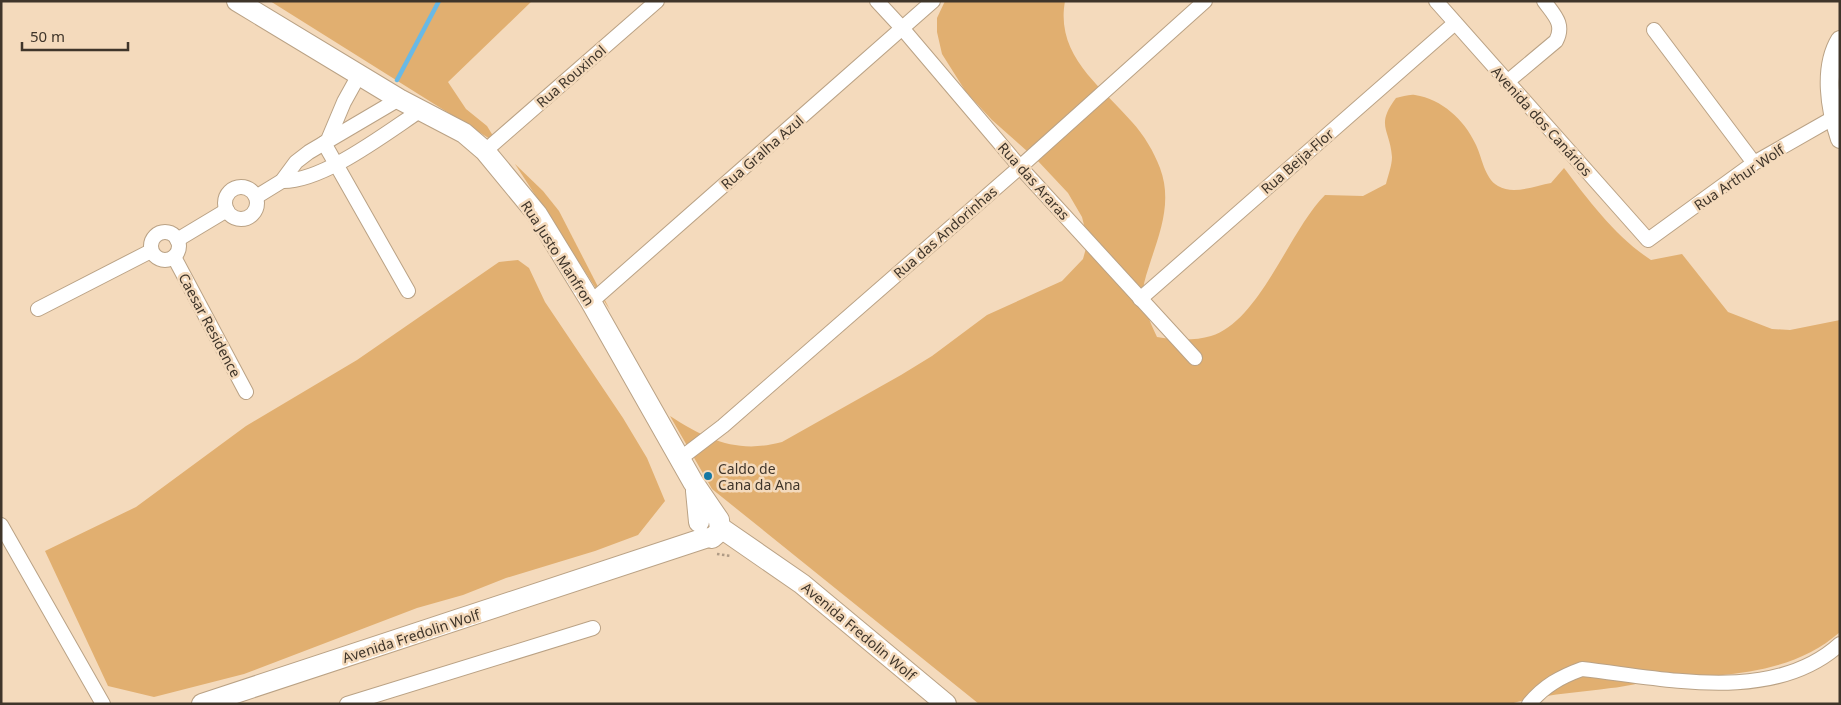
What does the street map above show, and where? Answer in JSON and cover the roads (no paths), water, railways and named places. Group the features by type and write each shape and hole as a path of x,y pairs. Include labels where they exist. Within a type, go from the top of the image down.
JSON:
{"main road":[{"name":"Rua Justo Manfron","path":"237,1 400,99 464,133 485,152 537,214 591,302 681,458 693,482 709,528"},
{"name":"Avenida Fredolin Wolf","path":"211,702 619,567 709,528 802,584 835,609 946,704"}],"street":[{"name":"Rua Rouxinol","path":"485,152 657,1"},
{"name":"Rua das Araras","path":"877,1 1020,167 1194,358"},
{"name":"Rua Gralha Azul","path":"591,302 933,1"},
{"name":"Rua das Andorinhas","path":"681,458 723,426 1020,167 1205,1"},
{"name":"Avenida dos Canários","path":"1436,1 1648,240"},
{"path":"1508,82 1556,41 1561,33 1559,21 1544,1"},
{"name":"Rua Beija-Flor","path":"1140,299 1454,22"},
{"path":"1654,30 1754,164"},
{"path":"1840,40 1830,72 1833,118 1840,139"},
{"path":"359,75 344,102 326,142 336,164 408,291"},
{"path":"256,196 282,181 296,162 326,142 400,99"},
{"path":"282,181 304,180 336,164 421,110"},
{"name":"Rua Arthur Wolf","path":"1648,240 1754,164 1833,118"},
{"path":"245,188 256,196 256,210 248,218 234,218 227,210 227,196 234,189 245,188"},
{"path":"177,240 227,210"},
{"path":"159,233 171,233 177,240 179,249 174,257 161,260 151,251 151,242 159,233"},
{"path":"38,309 151,251"},
{"name":"Caesar Residence","path":"174,257 246,392"},
{"path":"1,525 103,704"},
{"path":"347,704 593,628"},
{"path":"1529,704 1547,686 1560,677 1582,670 1726,685 1758,683 1825,658 1840,644"}],"waterway":[{"path":"397,80 439,1"}],"place":[{"name":"Caldo de Cana da Ana","path":"708,476"}]}
